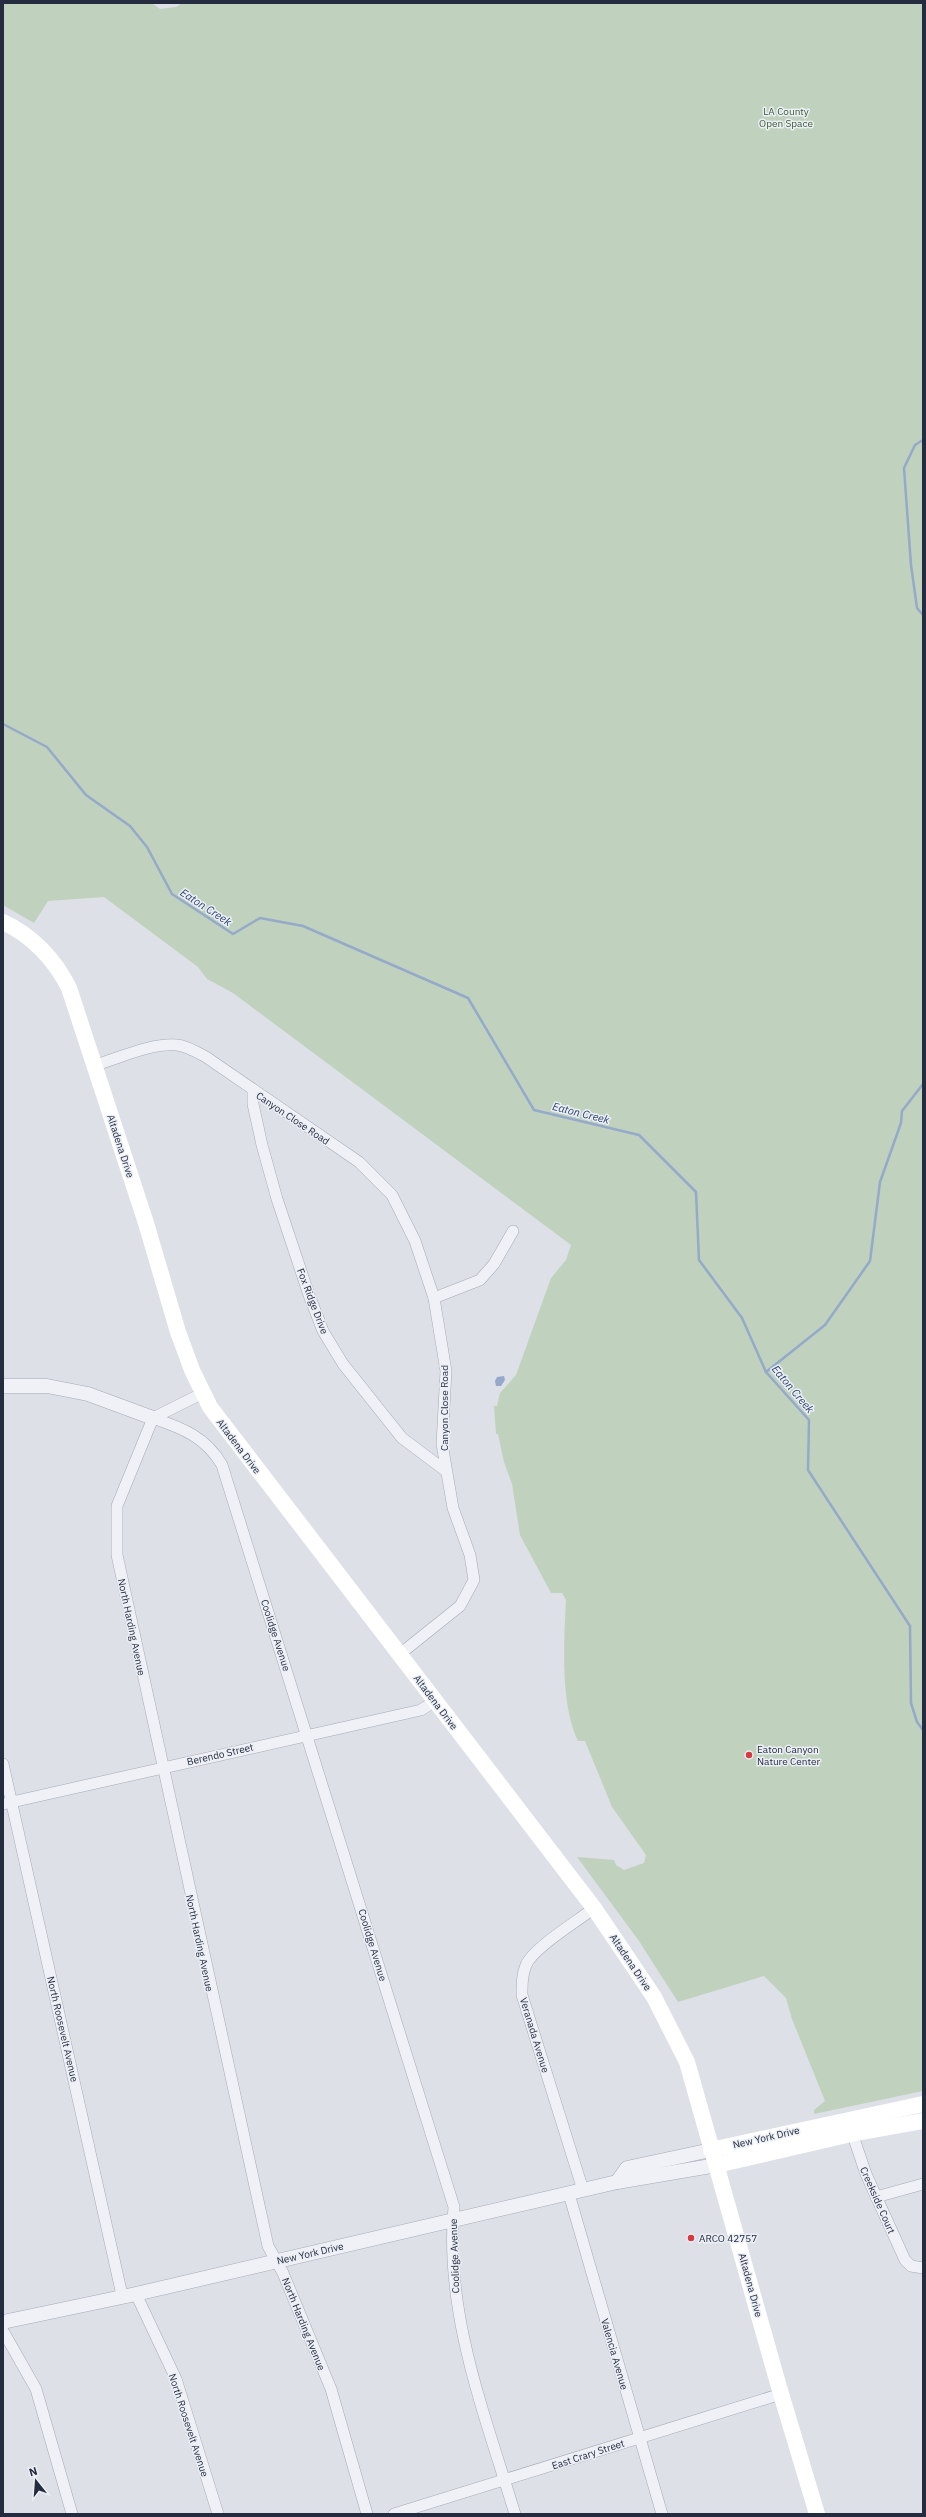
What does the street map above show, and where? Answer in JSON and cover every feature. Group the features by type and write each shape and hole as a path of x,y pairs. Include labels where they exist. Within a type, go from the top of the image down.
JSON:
{"main road":[{"name":"Altadena Drive","path":"3,922 21,931 38,945 62,974 78,1011 146,1223 178,1332 203,1393 234,1440 594,1908 654,1996 674,2035 687,2062 781,2394 817,2514"},
{"name":"New York Drive","path":"717,2165 923,2104"},
{"name":"New York Drive","path":"711,2150 849,2126 923,2121"}],"street":[{"name":"Canyon Close Road","path":"95,1065 154,1047 179,1045 206,1057 253,1091 359,1162 392,1195 415,1241 434,1298 446,1371 442,1444 453,1508 470,1555 474,1580 460,1606 400,1654"},
{"name":"Fox Ridge Drive","path":"253,1091 253,1104 262,1145 277,1199 309,1295 323,1331 342,1364 402,1438 446,1471"},
{"path":"434,1298 480,1280 494,1264 513,1231"},
{"path":"3,1386 47,1386 88,1394 153,1418 203,1393"},
{"name":"Coolidge Avenue","path":"153,1418 202,1439 213,1449 222,1465 454,2207 452,2220 456,2300 466,2347 515,2514"},
{"name":"North Harding Avenue","path":"153,1418 117,1506 117,1555 162,1767 268,2246 283,2273 331,2389 367,2514"},
{"name":"Berendo Street","path":"7,1803 307,1734 421,1710 435,1701"},
{"name":"North Roosevelt Avenue","path":"3,1764 7,1803 122,2295"},
{"name":"Veranada Avenue","path":"576,2192 522,1995 522,1977 527,1964 534,1953 594,1908"},
{"name":"Creekside Court","path":"849,2126 876,2197 905,2260 911,2266 923,2268"},
{"name":"New York Drive","path":"616,2182 627,2168 711,2150"},
{"name":"New York Drive","path":"3,2322 122,2295 136,2294 616,2182 717,2165"},
{"path":"876,2197 923,2184"},
{"name":"Valencia Avenue","path":"576,2192 639,2437 662,2514"},
{"name":"North Roosevelt Avenue","path":"136,2294 176,2379 218,2514"},
{"path":"3,2331 36,2389 72,2514"},
{"name":"East Crary Street","path":"394,2514 505,2481 639,2437 781,2394"}],"green space":[{"name":"LA County Open Space","path":"3,3 152,3 160,9 176,7 182,3 923,3 923,2091 814,2114 814,2110 825,2101 792,2019 786,1998 764,1976 678,2002 639,1941 577,1857 614,1860 616,1865 624,1870 644,1863 646,1855 612,1807 585,1741 578,1741 572,1726 568,1709 564,1672 566,1600 562,1593 551,1593 520,1535 512,1484 504,1462 498,1434 496,1434 494,1406 497,1406 500,1393 516,1375 551,1278 566,1260 571,1245 233,993 207,979 198,967 104,897 48,901 34,923 3,905"}],"water":[{"path":"504,1376 505,1380 501,1386 496,1386 495,1381 497,1377"}],"waterway":[{"path":"923,440 915,445 904,468 911,565 917,608 923,615"},
{"name":"Eaton Creek","path":"3,724 47,747 86,795 130,826 147,847 172,894 233,934 260,918 303,926 468,998 534,1110 639,1135 696,1192 699,1260 742,1318 766,1372 809,1420 808,1470 910,1626 911,1703 917,1722 923,1730"},
{"path":"766,1372 825,1325 870,1261 880,1182 901,1123 902,1111 923,1084"}],"place":[{"name":"Eaton Canyon Nature Center","path":"749,1755"},
{"name":"ARCO 42757","path":"691,2238"}]}
